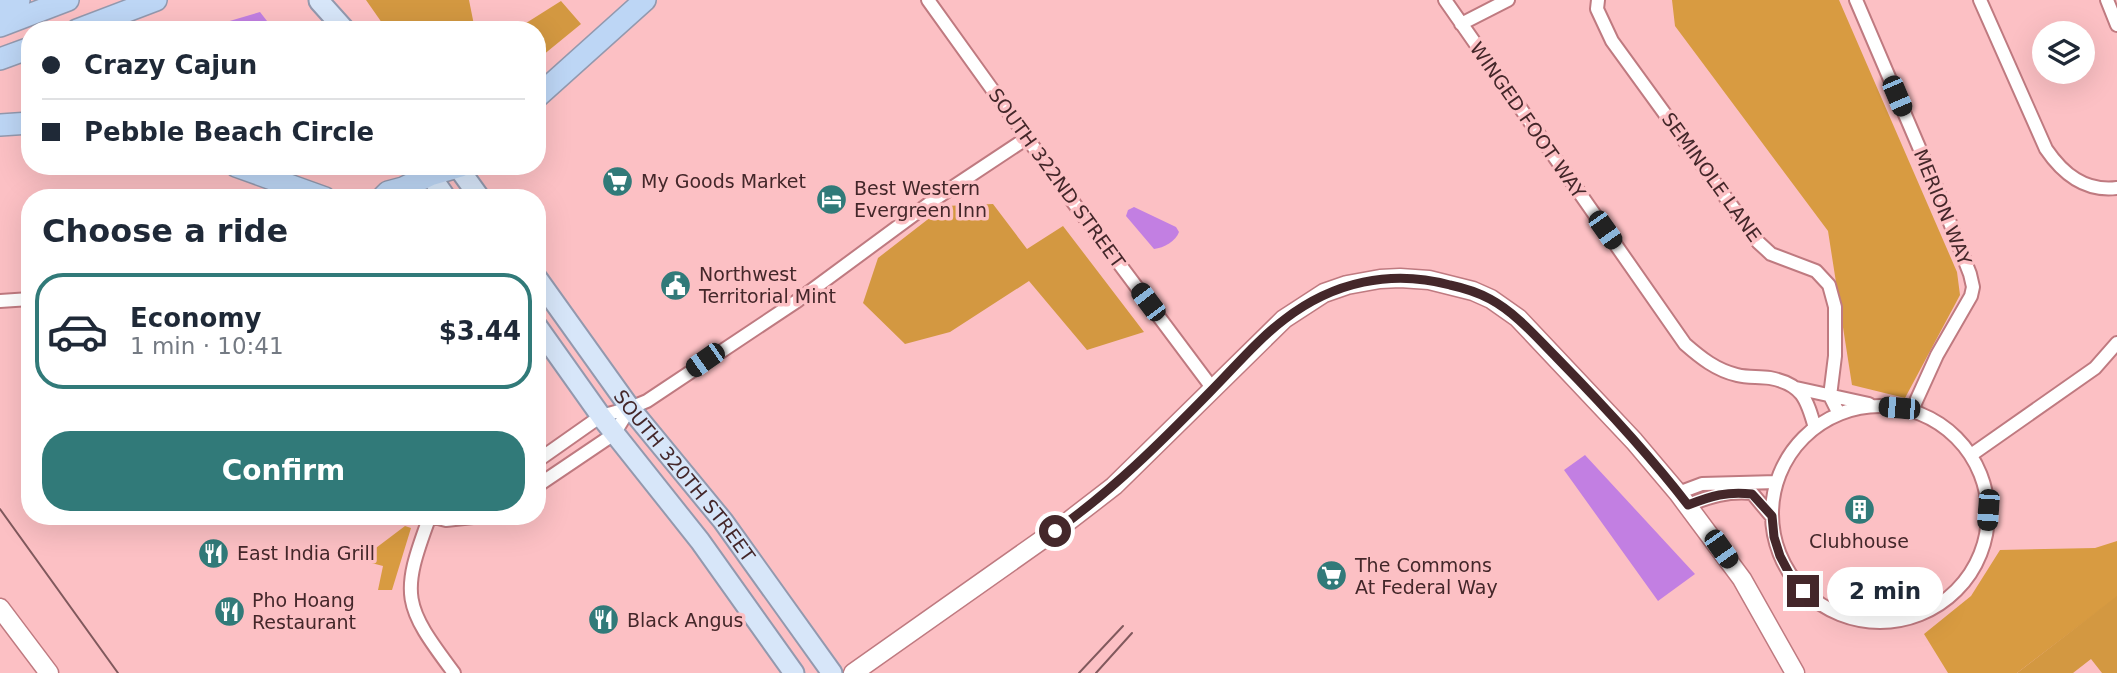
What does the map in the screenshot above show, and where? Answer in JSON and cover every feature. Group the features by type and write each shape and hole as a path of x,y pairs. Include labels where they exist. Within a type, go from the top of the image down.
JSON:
{"highway":[{"path":"0,7 19,0"},
{"path":"0,26 68,0"},
{"path":"101,21 156,0"},
{"path":"546,89 645,0"},
{"path":"0,59 21,51"},
{"path":"0,125 21,124"},
{"path":"261,175 300,189"},
{"path":"399,189 420,175"}],"main road":[{"path":"319,1 331,21"},
{"path":"319,1 337,21"},
{"name":"SOUTH 320TH STREET","path":"546,290 631,408 723,521 832,673"},
{"name":"SOUTH 320TH STREET","path":"546,339 614,434 701,541 794,673"}],"street":[{"name":"SOUTH 322ND STREET","path":"928,0 1213,389"},
{"name":"WINGED FOOT WAY","path":"1445,0 1685,344 1718,369 1737,375 1769,378 1796,388 1876,406"},
{"path":"1461,24 1508,0"},
{"name":"SEMINOLE LANE","path":"1598,0 1597,9 1612,41 1758,242 1771,254 1816,271 1829,285 1835,307 1835,356 1830,396"},
{"path":"1980,0 2046,149 2056,164 2071,178 2089,186 2106,190 2117,188"},
{"path":"2107,0 2117,25"},
{"name":"MERION WAY","path":"1860,1 1936,187 1973,287 1971,296 1937,355 1912,410"},
{"path":"546,455 601,416 647,401 797,301 938,197 1027,138"},
{"path":"853,673 1081,512 1137,465 1268,334 1303,306 1324,293 1347,285 1380,279 1429,280 1473,291 1491,299 1518,318 1617,422 1683,499 1742,579 1795,673"},
{"path":"0,302 21,300"},
{"path":"1971,455 2095,368 2117,343"},
{"path":"1796,388 1808,402 1815,428"},
{"path":"1830,396 1839,414"},
{"path":"1876,406 1912,410 1948,430 1971,455 1985,489 1987,533 1976,565 1963,584 1946,601 1928,612 1884,623 1844,617 1829,610 1803,591 1780,556 1774,537 1772,516 1777,482 1790,454 1815,428 1839,414 1876,406"},
{"path":"546,480 614,434 631,408"},
{"path":"1683,499 1702,485 1777,482"},
{"path":"1683,499 1738,492 1752,494 1772,516"},
{"path":"427,525 411,570 412,604 418,622 454,673"},
{"path":"0,608 49,673"}],"shaded area":[{"path":"366,0 469,0 473,21 381,21"},
{"path":"1672,0 1839,0 1957,272 1960,295 1905,398 1852,385 1828,231 1675,26"},
{"path":"561,1 581,24 546,53 546,21 529,21"},
{"path":"260,12 267,21 230,21"},
{"path":"993,204 1027,249 1063,226 1144,332 1087,350 1029,281 950,332 905,344 863,303 878,258 945,206"},
{"path":"1134,207 1176,227 1179,232 1169,244 1154,249 1126,216 1128,210"},
{"path":"1585,455 1695,574 1658,601 1564,470"},
{"path":"405,526 411,528 392,590 378,590 383,566 360,560"},
{"path":"2117,541 2117,597 2017,673 1948,673 1924,634 1971,596 2000,550 2095,548"},
{"path":"2117,596 2117,673 2102,673 2091,659 2073,673 2017,673"}],"tram line":[{"path":"0,509 118,673"},
{"path":"1079,673 1123,626"},
{"path":"1096,673 1132,633"}],"place":[{"name":"My Goods Market","path":"618,181"},
{"name":"Best Western Evergreen Inn","path":"831,199"},
{"name":"Northwest Territorial Mint","path":"676,285"},
{"name":"Clubhouse","path":"1859,510"},
{"name":"East India Grill","path":"214,553"},
{"name":"The Commons At Federal Way","path":"1332,576"},
{"name":"Pho Hoang Restaurant","path":"229,611"},
{"name":"Black Angus","path":"604,620"}],"route":[{"path":"1055,531 1137,465 1284,319 1324,293 1347,285 1380,279 1417,278 1473,291 1491,299 1518,318 1634,441 1688,505 1716,494 1752,494 1772,516 1774,537 1780,556 1803,591"}]}
